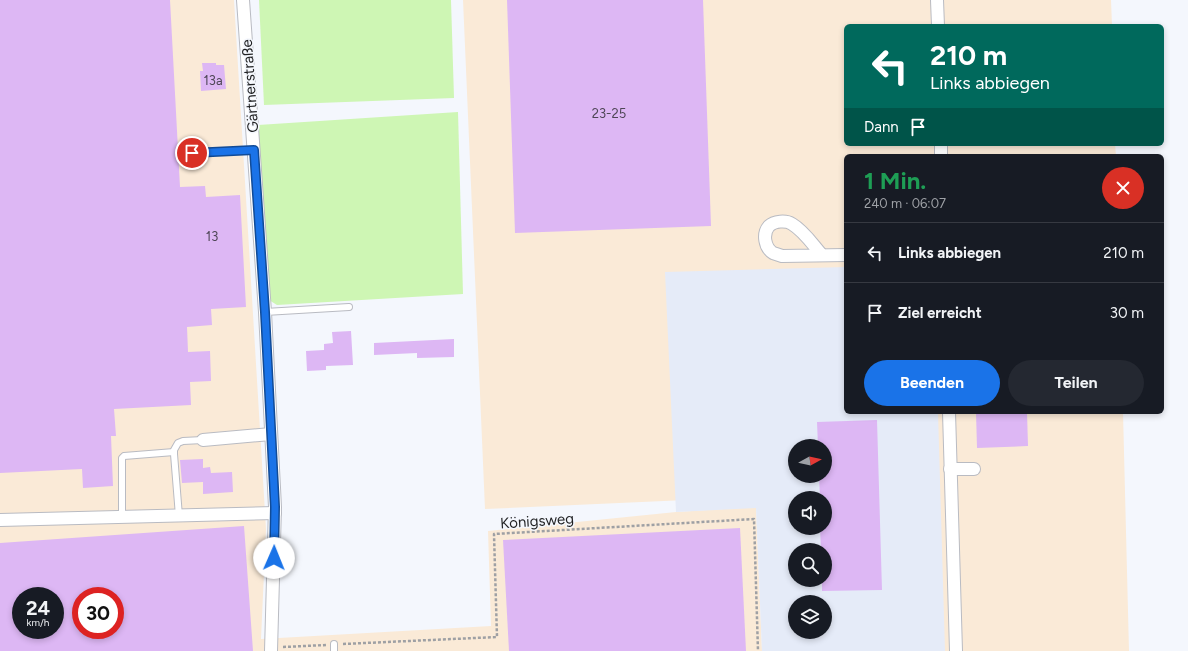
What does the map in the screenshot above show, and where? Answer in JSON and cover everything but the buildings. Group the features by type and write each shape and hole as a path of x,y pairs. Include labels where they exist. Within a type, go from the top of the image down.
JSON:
{"street":[{"name":"Gärtnerstraße","path":"243,0 265,312 275,513 272,649"},
{"path":"938,0 938,24"},
{"path":"822,255 844,255"},
{"path":"949,414 956,651"},
{"path":"203,440 271,434"},
{"path":"950,469 974,469"},
{"path":"0,520 275,513"}],"lane":[{"path":"192,153 254,150"},
{"path":"265,312 349,307"},
{"path":"179,516 174,452 178,444 183,441 203,440"},
{"path":"122,517 122,458 124,456 174,452"}],"path":[{"name":"Königsweg","path":"272,649 334,648 498,637 494,534 754,519 758,651"}],"shaded area":[{"path":"0,0 234,0 266,529 261,639 491,626 488,531 676,512 756,507 762,651 0,651"},
{"path":"463,0 1111,0 1112,24 844,24 844,146 1115,146 1116,154 844,154 844,414 1123,414 1129,651 782,651 776,496 485,509"},
{"path":"844,267 844,414 938,414 945,651 762,651 756,508 676,512 665,272"}],"green space":[{"path":"259,0 451,0 454,98 264,105"},
{"path":"458,112 463,294 277,305 269,300 258,125"}],"route":[{"path":"192,153 254,150 265,312 275,507 274,558"}]}
